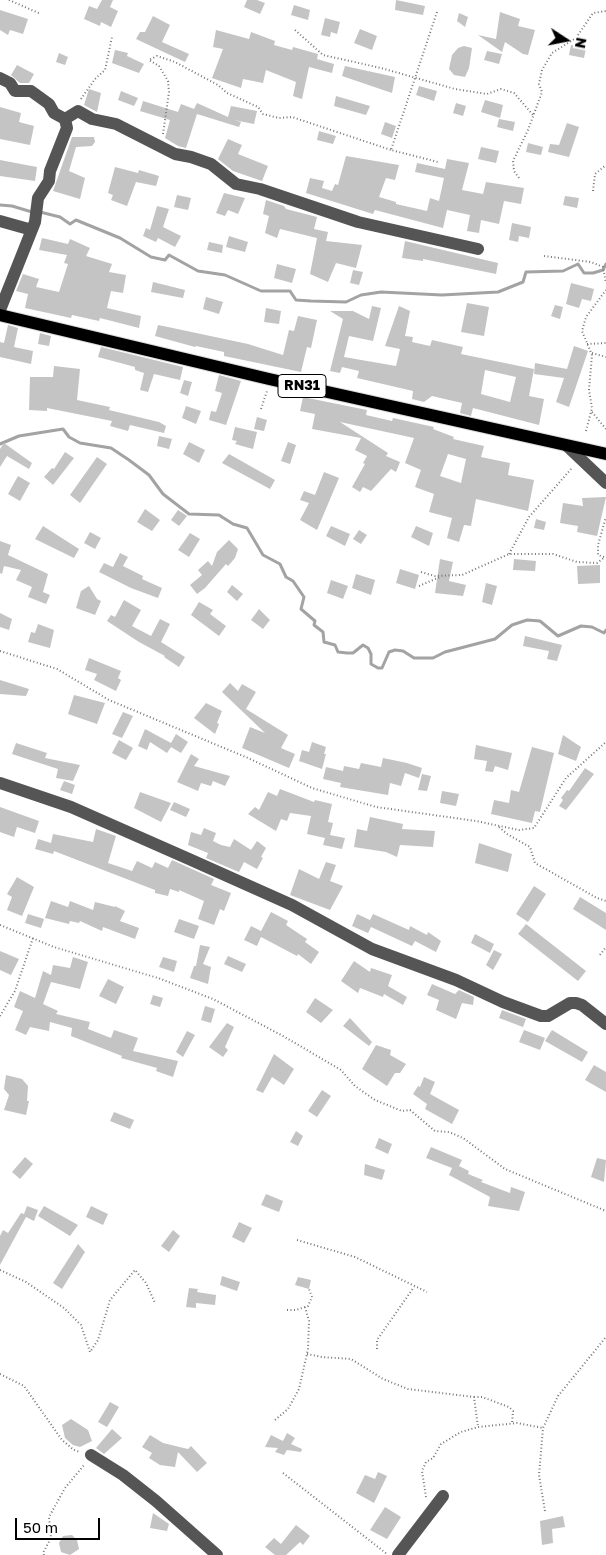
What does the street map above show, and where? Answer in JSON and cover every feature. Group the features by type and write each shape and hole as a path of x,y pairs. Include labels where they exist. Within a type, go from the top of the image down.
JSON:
{"main road":[{"name":"RN31","path":"0,315 270,379 606,454"}],"street":[{"path":"0,78 10,83 15,91 31,91 49,104 54,113 65,119 67,128 48,181 38,198 35,222 0,310"},
{"path":"65,119 78,111 92,119 116,124 175,154 191,157 210,164 236,184 260,188 358,222 478,249"},
{"path":"0,221 32,230"},
{"path":"567,446 606,483"},
{"path":"0,783 70,807 189,858 292,905 372,949 456,980 503,1002 541,1016 548,1016 570,1003 576,1003 582,1005 606,1024"},
{"path":"91,1455 123,1475 156,1500 217,1555"},
{"path":"398,1555 442,1496"}],"path":[{"path":"9,0 41,14"},
{"path":"519,178 514,172 513,161 542,92 539,84 542,70 552,52 576,38 593,13 606,11"},
{"path":"391,150 436,12"},
{"path":"295,30 323,55 381,68 455,89 487,94 501,89 514,93 533,115"},
{"path":"78,111 85,92 105,70 112,37"},
{"path":"157,146 163,135 169,92 168,81 159,66 149,60 157,56 175,62 218,85 227,93 258,107 263,114 279,118 292,117 391,150 438,162"},
{"path":"593,191 596,174 606,165"},
{"path":"544,256 591,262 603,267 606,282"},
{"path":"586,431 591,411 589,390 591,353 582,330 586,316 606,290"},
{"path":"587,344 606,343"},
{"path":"591,353 606,357"},
{"path":"261,410 270,379"},
{"path":"591,411 606,429"},
{"path":"509,554 529,517 556,485 582,459"},
{"path":"605,557 598,555 598,544 606,516"},
{"path":"421,572 442,576 462,575 509,554 553,554 577,562 596,563 605,557"},
{"path":"419,586 442,576"},
{"path":"0,651 57,670 109,700 248,758 312,788 376,807 519,830 534,828 566,778 606,742"},
{"path":"497,825 507,834 530,847 535,863 597,898 606,901"},
{"path":"0,925 54,947 158,978 213,1000 283,1036 341,1070 355,1086 375,1100 402,1111 410,1110 435,1131 449,1132 463,1138 505,1168 606,1211"},
{"path":"0,1016 15,991 33,938"},
{"path":"600,955 606,947"},
{"path":"297,1240 355,1257 427,1292"},
{"path":"0,1270 26,1282 64,1308 81,1324 90,1352 98,1340 110,1300 135,1270 146,1283 155,1304"},
{"path":"377,1349 377,1340 414,1287"},
{"path":"287,1310 305,1307 311,1302 312,1297 309,1290"},
{"path":"275,1420 288,1408 295,1398 307,1354 310,1321 305,1307"},
{"path":"545,1511 539,1474 543,1428 558,1396 606,1337"},
{"path":"307,1354 351,1359 383,1379 408,1389 482,1397 509,1407 513,1411 512,1424"},
{"path":"0,1374 24,1386 62,1440 74,1450 91,1455 65,1488 50,1517 51,1538 42,1553 44,1555"},
{"path":"474,1397 478,1427"},
{"path":"429,1514 422,1471 426,1462 433,1458 441,1444 461,1432 478,1427 525,1423 543,1428"},
{"path":"283,1473 389,1555"}],"building":[{"path":"102,0 113,0 110,7 118,11 111,27 101,22 100,26 84,19 89,6 97,9"},
{"path":"247,0 257,0 265,3 260,14 244,7"},
{"path":"396,0 425,6 423,15 395,10"},
{"path":"294,5 310,10 308,20 291,15"},
{"path":"0,10 28,19 23,34 10,30 8,35 0,30"},
{"path":"500,12 520,19 518,26 535,30 528,55 523,54 505,42 502,52 478,35 496,39"},
{"path":"459,13 468,17 465,27 457,21"},
{"path":"153,16 170,25 162,42 189,54 185,62 136,39 140,32 145,32"},
{"path":"325,18 340,22 337,34 331,32 330,37 321,35"},
{"path":"360,29 377,36 372,50 354,43"},
{"path":"216,30 249,39 251,32 275,41 274,45 292,50 293,47 318,54 317,59 334,64 332,73 309,67 302,99 293,96 296,82 266,70 263,83 243,79 241,88 212,78 223,49 213,47"},
{"path":"571,45 586,48 584,58 569,55"},
{"path":"464,46 472,48 469,68 465,77 454,75 449,69 452,55 458,48"},
{"path":"115,50 128,53 127,56 144,64 139,73 112,63"},
{"path":"487,51 502,54 499,64 484,60"},
{"path":"59,53 68,57 65,65 56,62"},
{"path":"17,65 34,74 29,83 20,83 11,75"},
{"path":"345,66 395,77 392,93 342,76"},
{"path":"419,86 437,91 434,101 416,95"},
{"path":"89,89 101,93 97,112 84,105"},
{"path":"121,91 138,98 134,106 118,100"},
{"path":"336,96 370,106 366,115 334,106"},
{"path":"485,100 503,105 500,118 481,112"},
{"path":"143,101 178,112 181,104 194,109 197,103 228,117 231,106 257,111 254,124 234,120 241,122 239,127 197,114 186,148 178,146 165,138 170,120 140,111"},
{"path":"456,103 466,106 463,116 453,113"},
{"path":"0,107 21,113 19,122 34,126 30,145 0,139"},
{"path":"499,119 515,122 513,131 497,127"},
{"path":"385,122 396,126 392,138 381,134"},
{"path":"567,123 579,127 569,157 548,152 550,144 559,145"},
{"path":"319,131 336,136 333,144 317,140"},
{"path":"72,137 94,137 95,142 92,146 76,147 69,171 85,178 80,199 53,191"},
{"path":"228,139 242,145 238,154 268,166 262,181 233,171 218,159"},
{"path":"528,143 543,147 541,155 526,152"},
{"path":"481,147 499,151 496,163 478,159"},
{"path":"346,156 399,165 395,180 386,178 379,197 396,202 396,204 427,211 430,198 439,201 444,178 415,172 417,163 445,169 447,159 469,163 462,190 483,194 486,182 524,188 521,204 504,201 499,224 481,220 479,233 467,231 470,215 447,210 443,228 375,210 373,214 306,193 310,178 324,181 322,188 332,191 335,184 338,185"},
{"path":"0,160 37,167 35,181 0,176"},
{"path":"115,167 138,173 139,170 159,176 156,186 136,182 127,206 111,200 113,195 108,193"},
{"path":"224,193 245,198 238,214 228,210 225,216 216,213"},
{"path":"177,195 191,198 188,210 174,207"},
{"path":"565,196 579,198 577,208 563,205"},
{"path":"266,200 284,206 286,209 317,217 314,229 328,232 326,241 362,245 356,268 336,263 328,282 310,274 317,238 280,229 277,238 265,233 269,216 263,214"},
{"path":"157,206 169,209 163,227 181,236 175,247 158,238 156,242 143,236 146,228 150,230"},
{"path":"512,223 531,227 529,238 519,236 518,242 509,240"},
{"path":"229,236 248,242 245,252 226,247"},
{"path":"42,238 68,244 70,239 90,248 86,256 112,264 109,272 126,275 123,293 111,291 107,308 141,316 139,328 100,318 99,321 72,315 71,318 25,308 28,294 16,291 23,274 39,279 36,287 59,292 68,264 64,263 67,255 39,250"},
{"path":"405,241 498,263 496,274 423,259 423,261 402,258"},
{"path":"209,242 223,245 222,253 207,250"},
{"path":"277,264 296,269 292,283 274,278"},
{"path":"353,270 363,272 359,285 350,283"},
{"path":"153,282 185,290 183,298 151,292"},
{"path":"571,283 594,289 591,301 582,299 579,308 566,304"},
{"path":"206,297 223,302 219,314 203,309"},
{"path":"467,303 489,307 484,336 461,332"},
{"path":"555,305 563,307 560,319 551,316"},
{"path":"372,306 381,308 373,341 349,336 344,357 396,366 400,349 385,346 399,306 410,311 405,336 413,337 412,342 430,346 432,340 463,347 461,354 534,369 529,396 544,399 539,425 473,408 471,416 460,413 462,403 432,396 424,402 412,399 413,391 357,378 359,371 342,367 340,373 330,371 343,319 330,311 353,311 369,319","holes":["485,370 516,377 510,402 481,394"]},
{"path":"266,308 281,311 279,324 264,322"},
{"path":"298,316 317,320 311,348 307,347 301,372 224,356 224,352 195,347 155,336 158,325 248,344 283,355 289,330 294,331"},
{"path":"8,325 18,328 14,347 33,351 31,364 0,357 0,342 4,343"},
{"path":"40,333 51,336 49,346 38,344"},
{"path":"574,346 588,351 569,407 556,402 564,378 534,374 535,363 567,369"},
{"path":"101,347 183,367 180,380 154,374 148,392 140,390 144,373 135,370 135,367 98,357"},
{"path":"54,366 80,369 77,400 110,407 109,410 159,422 166,426 164,433 130,425 128,431 110,426 112,421 47,408 47,411 29,410 30,377 53,377"},
{"path":"219,375 241,381 226,425 209,420 211,411 216,412 222,393 215,391"},
{"path":"184,380 192,382 188,396 180,393"},
{"path":"303,397 367,410 366,415 392,421 393,418 434,427 433,429 454,437 453,439 484,446 481,457 510,463 508,475 534,480 528,511 476,499 471,526 464,525 459,542 447,538 452,518 429,512 434,494 415,487 421,470 405,463 414,438 340,422 388,453 386,456 400,462 396,472 391,469 371,491 363,487 360,492 352,487 365,464 363,463 367,456 355,450 361,438 312,429 315,414 300,411","holes":["448,454 466,459 461,483 440,476"]},
{"path":"186,406 201,411 196,424 182,418"},
{"path":"257,417 267,420 264,431 254,429"},
{"path":"235,427 257,432 253,449 235,444 237,441 232,440"},
{"path":"159,436 172,439 169,449 157,446"},
{"path":"189,442 205,450 199,463 183,454"},
{"path":"288,442 296,445 290,464 281,461"},
{"path":"4,443 32,463 29,469 7,456 0,467 0,449"},
{"path":"65,452 74,458 53,485 44,477 52,468 54,469"},
{"path":"229,454 275,480 270,489 222,463"},
{"path":"97,457 107,464 80,503 70,495"},
{"path":"324,472 339,478 317,530 300,520 309,503 300,500 304,491 315,495"},
{"path":"18,476 30,483 20,501 8,494"},
{"path":"606,497 597,536 577,532 578,526 560,523 563,503 583,506 582,498"},
{"path":"145,509 160,520 152,531 137,522"},
{"path":"178,510 187,516 179,526 171,520"},
{"path":"536,519 546,522 544,530 534,528"},
{"path":"43,526 79,549 74,558 35,539"},
{"path":"331,526 350,534 345,546 326,536"},
{"path":"416,526 433,533 429,546 411,537"},
{"path":"359,530 367,535 361,544 353,539"},
{"path":"90,532 101,538 95,549 84,543"},
{"path":"190,533 200,539 189,557 178,550"},
{"path":"229,540 238,549 235,558 228,566 226,564 205,588 197,594 190,585 202,575 198,570 208,561 212,566 217,552"},
{"path":"0,541 11,545 8,555 48,574 43,592 50,595 46,604 28,597 32,587 16,580 21,570 4,566 2,574 0,573"},
{"path":"120,553 128,557 123,566 143,576 142,579 162,588 158,598 131,588 99,572 104,563 113,567"},
{"path":"440,559 453,562 449,581 466,585 463,596 435,593"},
{"path":"514,559 536,561 535,571 513,570"},
{"path":"600,565 600,583 578,584 577,566"},
{"path":"400,569 419,575 415,589 396,583"},
{"path":"356,574 375,580 371,595 352,588"},
{"path":"331,580 348,586 343,599 327,593"},
{"path":"486,583 497,586 492,605 482,602"},
{"path":"232,585 243,594 237,601 227,592"},
{"path":"89,586 97,599 101,601 95,615 76,608 81,591"},
{"path":"124,600 141,610 132,626 151,636 160,619 170,624 161,642 185,657 179,667 165,656 107,621 111,615 115,617"},
{"path":"199,602 213,610 210,614 226,626 219,636 191,615"},
{"path":"259,609 270,620 263,629 251,620"},
{"path":"0,613 12,619 9,630 0,627"},
{"path":"38,624 54,630 50,648 28,642 31,632 35,633"},
{"path":"525,636 562,645 557,661 547,659 549,651 523,646"},
{"path":"89,658 121,671 118,678 121,680 116,691 94,680 97,674 85,670"},
{"path":"0,680 29,689 26,696 0,694"},
{"path":"230,683 238,691 242,684 256,692 246,709 288,735 281,748 295,754 289,768 242,748 250,727 265,733 222,692"},
{"path":"74,695 105,703 97,724 68,714"},
{"path":"206,703 222,711 215,734 194,718"},
{"path":"123,712 133,716 122,738 112,734"},
{"path":"145,729 171,743 176,734 188,742 181,753 171,747 167,753 150,742 147,750 138,746"},
{"path":"563,735 581,747 576,761 558,754"},
{"path":"119,740 133,748 126,760 112,753"},
{"path":"312,742 326,747 322,769 299,761 302,750 309,752"},
{"path":"16,743 47,753 45,758 80,765 73,781 56,778 58,769 12,754"},
{"path":"476,745 512,753 508,770 495,766 493,772 485,771 487,761 474,759"},
{"path":"532,747 554,753 540,812 535,811 532,823 491,814 494,800 509,803 511,790 519,792"},
{"path":"191,754 199,759 194,766 230,776 225,786 213,781 211,786 201,783 198,791 177,782"},
{"path":"383,758 422,768 419,778 405,773 401,786 390,783 388,795 340,787 341,783 323,779 326,767 343,771 344,766 359,769 361,763 381,767"},
{"path":"585,768 594,774 566,810 559,806 563,800 561,798 567,790 569,791"},
{"path":"422,774 431,776 427,791 418,790"},
{"path":"64,781 75,785 72,794 60,790"},
{"path":"280,789 314,802 315,800 332,804 328,822 333,823 330,835 345,838 342,849 323,845 325,838 307,834 311,816 290,813 287,821 281,819 276,831 248,814 255,807 259,810 268,792 277,796"},
{"path":"442,791 459,794 456,806 440,803"},
{"path":"140,792 171,803 161,822 134,808"},
{"path":"174,802 190,809 186,817 170,810"},
{"path":"0,807 39,821 35,833 17,827 14,837 0,832"},
{"path":"370,817 403,824 402,829 435,831 433,847 400,845 397,857 386,852 354,847 357,829 367,831"},
{"path":"204,828 216,833 213,841 221,845 230,847 234,839 251,850 257,841 266,848 257,869 244,862 239,872 206,858 208,853 188,845 191,832 201,835"},
{"path":"96,829 116,836 108,863 132,871 137,861 152,868 155,862 168,868 172,860 214,879 211,885 231,893 224,911 220,909 214,925 198,919 204,901 179,890 179,892 170,889 168,896 155,893 155,890 54,851 53,854 35,849 38,839 51,843 53,834 93,842"},
{"path":"479,843 512,854 508,872 475,863"},
{"path":"326,862 336,865 330,881 343,886 330,910 290,895 299,869 319,879"},
{"path":"17,877 34,887 22,916 7,910 12,897 7,894"},
{"path":"534,886 546,894 528,922 516,914"},
{"path":"580,897 606,913 606,930 573,909"},
{"path":"51,901 68,907 70,901 93,910 95,902 115,906 125,911 120,921 139,928 135,939 103,927 102,931 80,921 79,923 70,921 69,924 45,918"},
{"path":"271,912 288,921 286,925 307,939 305,942 319,952 311,964 298,954 297,956 261,937 257,946 244,940 251,926 261,931"},
{"path":"28,914 44,919 41,928 25,923"},
{"path":"357,914 370,920 373,914 409,930 410,926 427,935 428,932 441,941 436,952 415,941 412,946 371,927 368,933 352,926"},
{"path":"179,919 199,926 194,939 174,932"},
{"path":"526,924 586,971 578,981 518,934"},
{"path":"475,934 494,944 490,953 471,943"},
{"path":"200,945 210,947 203,964 211,967 208,984 190,978 194,966 196,966"},
{"path":"494,950 502,954 493,970 486,965"},
{"path":"0,951 19,959 11,975 0,970"},
{"path":"228,956 246,964 242,972 224,964"},
{"path":"73,957 88,962 80,989 51,982 43,1004 58,1011 56,1014 90,1022 88,1029 111,1038 114,1030 138,1038 133,1051 178,1061 173,1077 156,1071 157,1068 121,1058 122,1056 71,1036 72,1028 50,1022 49,1031 30,1027 26,1035 15,1030 23,1011 14,1007 20,991 35,998 43,971 51,975 53,965 70,968"},
{"path":"163,957 177,961 174,972 159,967"},
{"path":"354,961 370,972 371,968 392,975 388,986 407,997 403,1005 384,994 383,997 360,988 358,993 341,981"},
{"path":"108,979 124,987 116,1004 99,996"},
{"path":"432,984 455,994 459,990 474,997 473,1005 462,1003 456,1019 436,1010 439,1000 427,995"},
{"path":"153,995 163,998 160,1007 150,1004"},
{"path":"315,998 333,1010 321,1023 306,1012"},
{"path":"205,1006 215,1009 211,1023 201,1020"},
{"path":"502,1010 526,1019 523,1027 499,1018"},
{"path":"350,1018 372,1042 369,1046 343,1026"},
{"path":"227,1023 234,1027 225,1047 228,1050 223,1057 209,1047"},
{"path":"524,1030 545,1038 540,1050 519,1042"},
{"path":"552,1030 588,1052 582,1062 545,1041"},
{"path":"187,1031 195,1035 183,1057 176,1052"},
{"path":"376,1045 391,1050 390,1055 406,1064 400,1073 395,1073 387,1086 362,1069"},
{"path":"274,1054 294,1069 284,1085 272,1077 263,1093 256,1090"},
{"path":"594,1065 606,1072 606,1092 585,1080"},
{"path":"6,1075 22,1079 28,1086 27,1101 29,1101 26,1115 4,1110 9,1095 4,1089"},
{"path":"424,1077 435,1082 430,1094 459,1110 452,1124 425,1109 427,1104 413,1094 418,1086 420,1087"},
{"path":"322,1090 331,1096 317,1117 308,1111"},
{"path":"114,1112 134,1120 130,1129 110,1121"},
{"path":"296,1131 303,1136 298,1146 290,1142"},
{"path":"379,1138 392,1144 388,1154 375,1148"},
{"path":"431,1147 462,1160 459,1166 469,1171 468,1174 483,1180 481,1182 510,1193 511,1187 525,1192 519,1211 488,1206 490,1197 449,1175 452,1168 426,1158"},
{"path":"25,1157 33,1164 20,1179 12,1172"},
{"path":"597,1158 606,1160 604,1182 591,1177"},
{"path":"365,1164 385,1170 382,1180 364,1175"},
{"path":"266,1194 283,1201 279,1212 261,1205"},
{"path":"27,1206 38,1210 34,1221 26,1217 0,1265 0,1236 3,1230 8,1233 21,1213 24,1214"},
{"path":"44,1206 78,1225 70,1236 38,1216"},
{"path":"91,1206 108,1214 103,1225 86,1217"},
{"path":"239,1222 252,1228 244,1243 232,1237"},
{"path":"173,1230 180,1236 169,1252 161,1246"},
{"path":"78,1244 85,1252 62,1289 53,1283"},
{"path":"222,1276 240,1282 237,1291 220,1285"},
{"path":"298,1277 311,1280 309,1289 295,1285"},
{"path":"189,1288 198,1289 197,1292 216,1295 215,1305 196,1303 196,1308 186,1307"},
{"path":"110,1402 119,1407 107,1427 98,1422"},
{"path":"71,1419 88,1430 92,1441 80,1447 73,1445 65,1438 62,1425"},
{"path":"112,1429 122,1438 104,1454 96,1448"},
{"path":"287,1433 295,1438 291,1444 302,1449 301,1452 287,1450 284,1455 275,1452 278,1448 265,1447 271,1435 283,1441"},
{"path":"150,1435 163,1443 188,1449 191,1446 207,1463 197,1472 178,1452 175,1467 160,1465 149,1458 152,1453 142,1447"},
{"path":"378,1472 387,1476 374,1503 356,1493 365,1475 375,1479"},
{"path":"385,1507 401,1517 387,1539 370,1530"},
{"path":"153,1513 169,1524 167,1531 150,1528"},
{"path":"563,1516 565,1527 552,1529 553,1543 542,1545 540,1521"},
{"path":"296,1525 310,1536 303,1545 300,1542 286,1555 275,1555 265,1547 274,1538 281,1544"},
{"path":"72,1535 77,1540 79,1549 70,1555 61,1552 59,1543 63,1536"}],"waterway":[{"path":"0,205 12,206 32,212"},
{"path":"40,212 60,217 70,224 76,220 120,238 151,257 165,260 169,255 198,271 225,275 261,291 290,291 296,300 346,302 361,295 381,292 442,295 498,292 523,282 526,272 563,271 578,264 584,273 593,273 603,270 606,264"},
{"path":"0,444 19,436 63,429 69,437 80,443 111,448 129,460 149,475 163,494 189,514 219,515 233,524 247,528 263,555 280,564 286,577 293,581 304,597 301,609 315,621 314,625 323,632 324,642 335,645 338,652 347,653 353,653 363,645 368,648 371,654 371,664 378,668 382,668 389,652 395,650 403,651 414,658 433,658 445,652 495,639 512,625 527,620 540,621 558,636 581,626 592,627 604,633 606,630"}]}
